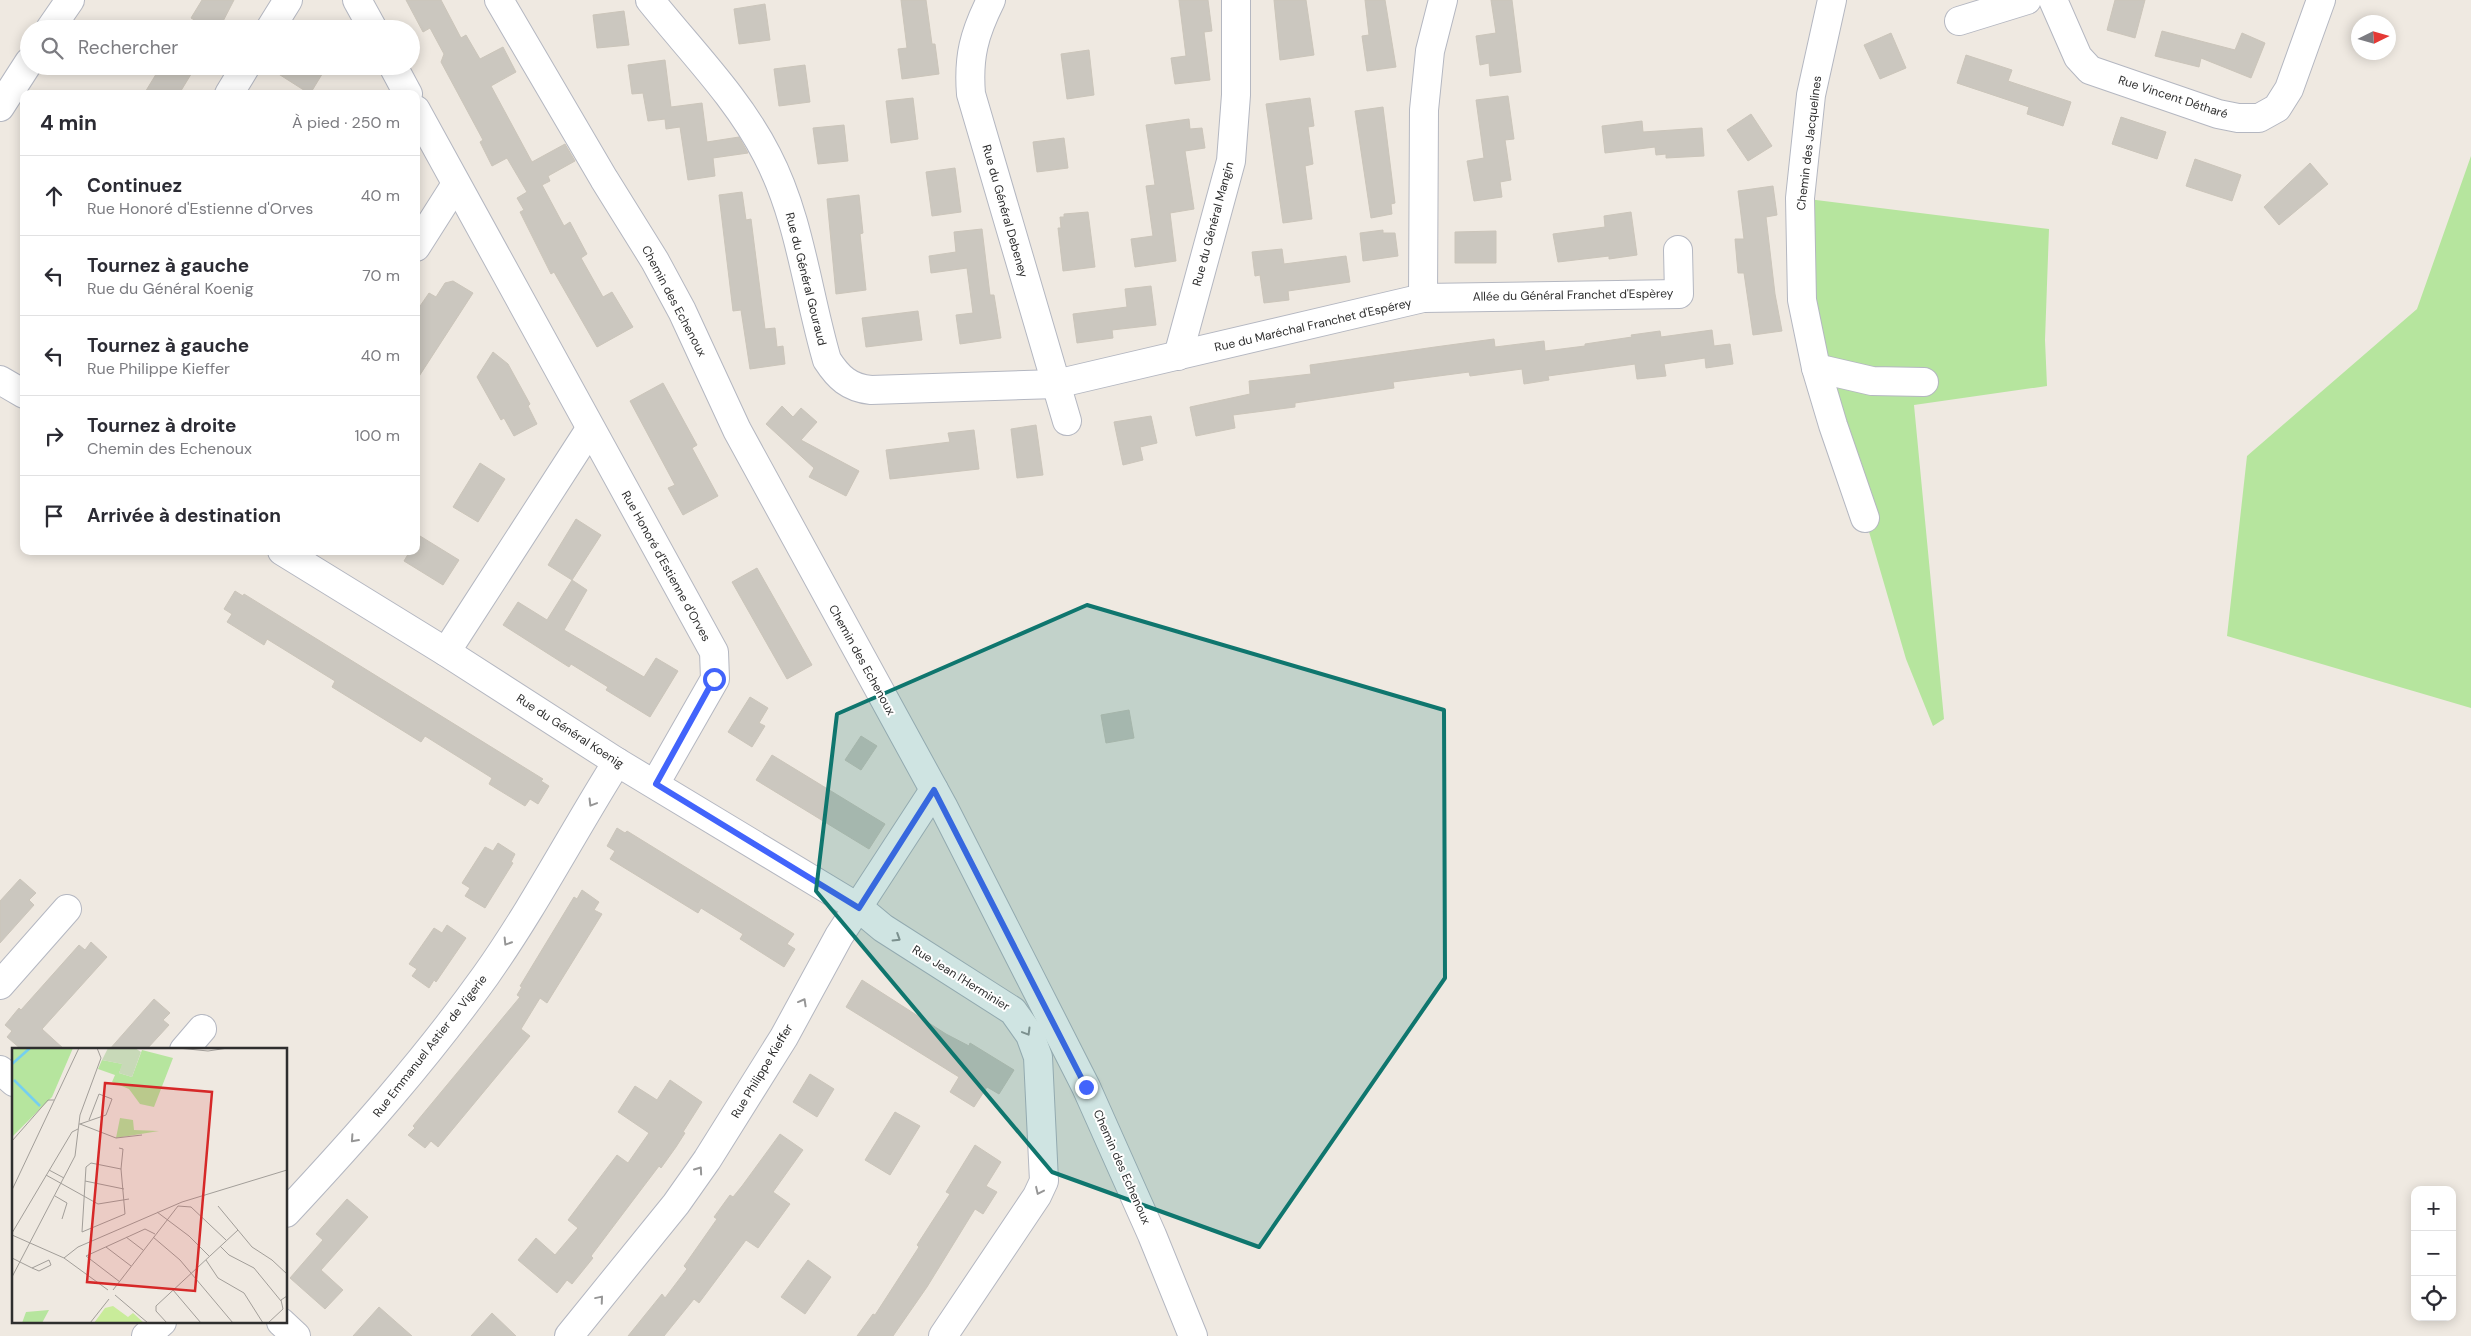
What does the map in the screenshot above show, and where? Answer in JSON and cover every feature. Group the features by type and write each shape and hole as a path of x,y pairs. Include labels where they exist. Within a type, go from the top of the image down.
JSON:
{"street":[{"path":"56,20 70,0"},
{"path":"276,20 288,0"},
{"path":"357,0 368,20"},
{"name":"Chemin des Echenoux","path":"499,0 604,179 655,261 682,311 737,430 934,790 1086,1087 1152,1235 1193,1336"},
{"name":"Rue du Général Gouraud","path":"650,0 738,108 768,157 792,220 827,360 837,375 860,389 871,390 1056,384"},
{"name":"Rue du Général Debeney","path":"991,0 971,49 969,70 972,94 1067,421"},
{"name":"Rue du Général Mangin","path":"1178,356 1231,160 1236,94 1236,0"},
{"name":"Rue du Maréchal Franchet d'Espérey","path":"1056,384 1423,298 1424,110 1430,51 1443,0"},
{"name":"Chemin des Jacquelines","path":"1832,0 1812,95 1800,198 1802,300 1816,368 1833,425 1865,518"},
{"path":"1959,22 2027,0"},
{"name":"Rue Vincent Détharé","path":"2053,0 2078,57 2090,70 2218,114 2238,118 2259,118 2277,108 2289,89 2321,0"},
{"path":"0,106 20,75"},
{"path":"231,90 241,75"},
{"path":"398,75 406,90"},
{"name":"Rue Honoré d'Estienne d'Orves","path":"420,117 714,652 714,679 656,784"},
{"path":"420,241 456,184"},
{"name":"Allée du Général Franchet d'Espèrey","path":"1423,298 1679,294 1678,250"},
{"path":"1816,368 1872,381 1924,382"},
{"path":"0,380 20,392"},
{"path":"446,652 590,429"},
{"name":"Rue du Général Koenig","path":"288,555 446,652 617,762 859,908"},
{"name":"Rue Emmanuel Astier de Vigerie","path":"288,1211 372,1120 456,1016 487,973 617,762"},
{"name":"Rue Philippe Kieffer","path":"569,1336 632,1260 706,1160 784,1037 839,936 934,790"},
{"path":"0,984 67,908"},
{"name":"Rue Jean l'Herminier","path":"859,908 883,928 1013,1011 1030,1035 1038,1057 1044,1180 1032,1204 943,1336"},
{"path":"186,1048 202,1029"},
{"path":"0,1070 12,1080"},
{"path":"146,1336 160,1324"},
{"path":"283,1324 296,1336"}],"highlighted area":[{"path":"1087,605 1444,710 1445,978 1259,1247 1052,1172 816,891 837,714"}],"green space":[{"path":"2471,156 2471,708 2227,636 2247,456 2417,309"},
{"path":"1800,198 2049,229 2045,340 2047,386 1914,405 1944,719 1933,726 1906,659 1865,518 1833,425"}],"building":[{"path":"202,0 234,0 224,20 194,20 191,18"},
{"path":"406,0 441,0 461,38 466,35 480,59 503,47 516,72 491,86 532,162 565,144 575,161 548,176 550,181 542,185 564,226 570,222 587,254 581,258 603,297 612,292 633,327 597,347 554,272 551,274 520,212 524,210 517,198 527,192 507,158 492,166 480,142 483,140 441,62 444,54 430,28 423,32 420,26 420,20 417,20"},
{"path":"901,0 926,0 932,44 935,44 939,74 902,79 898,49 907,48"},
{"path":"1179,0 1208,0 1212,31 1204,32 1210,80 1175,84 1171,58 1186,56"},
{"path":"1274,0 1306,0 1314,55 1280,60"},
{"path":"1365,0 1385,0 1396,67 1367,71 1362,36 1369,35"},
{"path":"1491,0 1512,0 1521,72 1490,76 1489,63 1480,65 1476,36 1496,33"},
{"path":"2115,0 2145,0 2135,38 2107,30"},
{"path":"765,4 770,40 739,44 734,9"},
{"path":"624,11 629,45 597,48 593,15"},
{"path":"2162,31 2235,50 2242,33 2265,43 2251,78 2201,58 2199,67 2155,56"},
{"path":"1891,33 1906,68 1880,79 1864,45"},
{"path":"1089,50 1094,95 1067,99 1061,54"},
{"path":"1966,55 2012,70 2008,81 2071,102 2063,126 2027,114 2029,107 1957,83"},
{"path":"665,60 671,107 702,103 707,142 739,137 748,153 713,158 715,176 688,180 680,127 666,129 665,119 648,121 643,93 632,94 628,65"},
{"path":"805,65 810,102 779,106 774,69"},
{"path":"156,75 191,75 181,90 146,90"},
{"path":"280,75 322,75 312,90 304,90"},
{"path":"1508,96 1514,139 1505,140 1511,180 1500,182 1502,197 1474,201 1467,161 1484,158 1476,100"},
{"path":"913,98 918,139 891,143 886,101"},
{"path":"1310,98 1314,126 1308,127 1313,164 1305,166 1312,219 1283,223 1266,104"},
{"path":"1383,107 1395,203 1391,204 1392,214 1371,218 1355,111"},
{"path":"1751,114 1772,146 1748,161 1727,130"},
{"path":"2121,117 2166,132 2157,159 2112,144"},
{"path":"1189,119 1190,129 1202,128 1205,148 1185,151 1194,209 1170,213 1176,261 1135,267 1131,239 1153,236 1146,186 1155,185 1146,125"},
{"path":"1642,121 1643,132 1702,128 1704,156 1666,158 1666,154 1656,155 1655,147 1605,153 1602,126"},
{"path":"844,125 848,161 818,164 813,128"},
{"path":"1064,138 1068,168 1037,172 1033,142"},
{"path":"2195,159 2241,175 2232,201 2186,186"},
{"path":"2310,163 2328,184 2279,225 2264,207"},
{"path":"955,168 961,212 932,216 926,172"},
{"path":"1773,186 1777,215 1766,217 1775,294 1782,331 1753,335 1744,273 1738,273 1735,239 1744,239 1738,191"},
{"path":"742,192 746,220 751,219 765,329 775,328 777,347 783,346 785,364 750,369 741,310 733,311 719,195"},
{"path":"859,195 863,233 860,234 866,290 836,294 827,199"},
{"path":"1088,212 1095,267 1063,271 1058,228 1061,228 1060,217 1064,217 1064,214"},
{"path":"1631,212 1637,255 1609,259 1609,256 1558,262 1553,234 1605,227 1604,216"},
{"path":"982,229 990,295 994,295 1001,338 960,344 956,315 973,313 967,268 931,273 929,256 956,252 954,232"},
{"path":"1383,230 1383,233 1395,233 1398,256 1363,261 1360,233"},
{"path":"1496,231 1496,263 1455,263 1455,232"},
{"path":"1282,249 1284,264 1346,256 1350,282 1288,291 1289,300 1264,303 1260,275 1255,276 1252,252"},
{"path":"453,281 473,293 420,375 420,306 429,293 436,297 445,283"},
{"path":"1151,286 1156,325 1112,330 1113,338 1077,343 1073,314 1127,307 1125,289"},
{"path":"918,311 922,340 866,347 862,318"},
{"path":"1712,330 1714,346 1730,344 1733,364 1706,368 1705,358 1664,364 1666,376 1637,379 1635,364 1548,376 1549,380 1524,384 1522,369 1470,376 1469,372 1393,382 1394,388 1295,403 1295,407 1233,415 1235,428 1196,436 1190,407 1250,394 1249,381 1311,374 1310,365 1494,339 1495,347 1544,341 1545,351 1585,346 1585,344 1660,331 1661,337"},
{"path":"493,352 508,364 530,404 528,406 537,424 514,436 504,418 501,420 477,377"},
{"path":"663,383 697,445 692,448 718,496 683,515 668,488 675,485 630,401"},
{"path":"782,406 793,417 801,408 817,422 801,440 859,471 846,496 809,477 814,468 766,424"},
{"path":"1151,416 1157,443 1140,447 1143,460 1123,465 1114,422"},
{"path":"1036,425 1043,475 1017,478 1011,429"},
{"path":"974,430 979,469 890,479 886,450 950,442 948,433"},
{"path":"480,463 505,479 478,522 453,507"},
{"path":"576,519 601,535 572,580 548,565"},
{"path":"420,536 459,560 443,585 404,561 408,555 420,555"},
{"path":"757,568 812,665 787,679 732,582"},
{"path":"572,580 587,590 564,630 644,677 656,658 678,671 650,717 606,690 608,687 571,664 569,667 503,625 518,602 547,620"},
{"path":"235,591 243,596 244,594 543,779 541,781 549,786 538,804 530,799 525,806 489,784 492,778 425,736 421,742 332,687 335,681 267,639 264,645 227,622 232,614 224,609"},
{"path":"750,697 768,708 759,723 765,726 752,747 728,732"},
{"path":"1129,710 1134,738 1106,743 1101,715"},
{"path":"861,736 877,746 861,770 845,760"},
{"path":"772,755 885,824 869,849 756,780"},
{"path":"617,828 625,833 627,831 794,934 787,944 795,949 784,967 740,939 743,934 701,908 698,913 610,859 615,851 607,846"},
{"path":"498,843 515,854 511,862 513,863 485,908 465,896 470,888 462,883 485,847 493,851"},
{"path":"20,879 36,893 29,900 34,905 0,943 0,901"},
{"path":"582,890 599,902 594,910 602,914 547,1003 540,998 521,1029 530,1036 438,1147 431,1141 425,1148 408,1135 415,1128 413,1126 520,997 517,995 522,987 520,986 574,897 577,899"},
{"path":"447,925 466,938 436,982 434,980 429,988 412,976 417,969 409,964 434,928 442,933"},
{"path":"91,942 107,957 42,1029 63,1048 20,1048 7,1037 12,1031 5,1025 19,1008 21,1010 79,945 85,950"},
{"path":"862,980 946,1034 969,1046 970,1043 1014,1070 999,1094 987,1087 974,1107 950,1092 959,1077 846,1007"},
{"path":"154,999 170,1013 163,1020 169,1025 148,1048 111,1048"},
{"path":"810,1074 834,1089 817,1117 793,1102"},
{"path":"670,1080 702,1102 676,1147 661,1168 659,1166 591,1256 593,1258 572,1284 567,1280 557,1293 518,1260 536,1238 555,1255 578,1228 568,1220 617,1155 628,1163 649,1133 618,1112 635,1086 657,1100"},
{"path":"895,1112 920,1126 890,1175 865,1160"},
{"path":"780,1134 803,1150 773,1192 790,1204 758,1248 746,1240 699,1303 694,1299 664,1336 628,1336 662,1294 665,1298 687,1269 684,1266 717,1219 714,1217 730,1195 733,1197 742,1186"},
{"path":"975,1145 1001,1162 986,1186 997,1192 983,1214 975,1209 927,1287 893,1336 857,1336 873,1314 875,1315 919,1247 917,1245 950,1194 946,1192"},
{"path":"347,1199 368,1217 321,1270 343,1290 325,1309 290,1278 323,1240 316,1234"},
{"path":"808,1260 831,1277 805,1314 781,1297"},
{"path":"379,1307 412,1336 353,1336"},
{"path":"492,1313 516,1336 471,1336"}],"route":[{"path":"714,679 656,784 859,908 934,790 1086,1087"}]}
